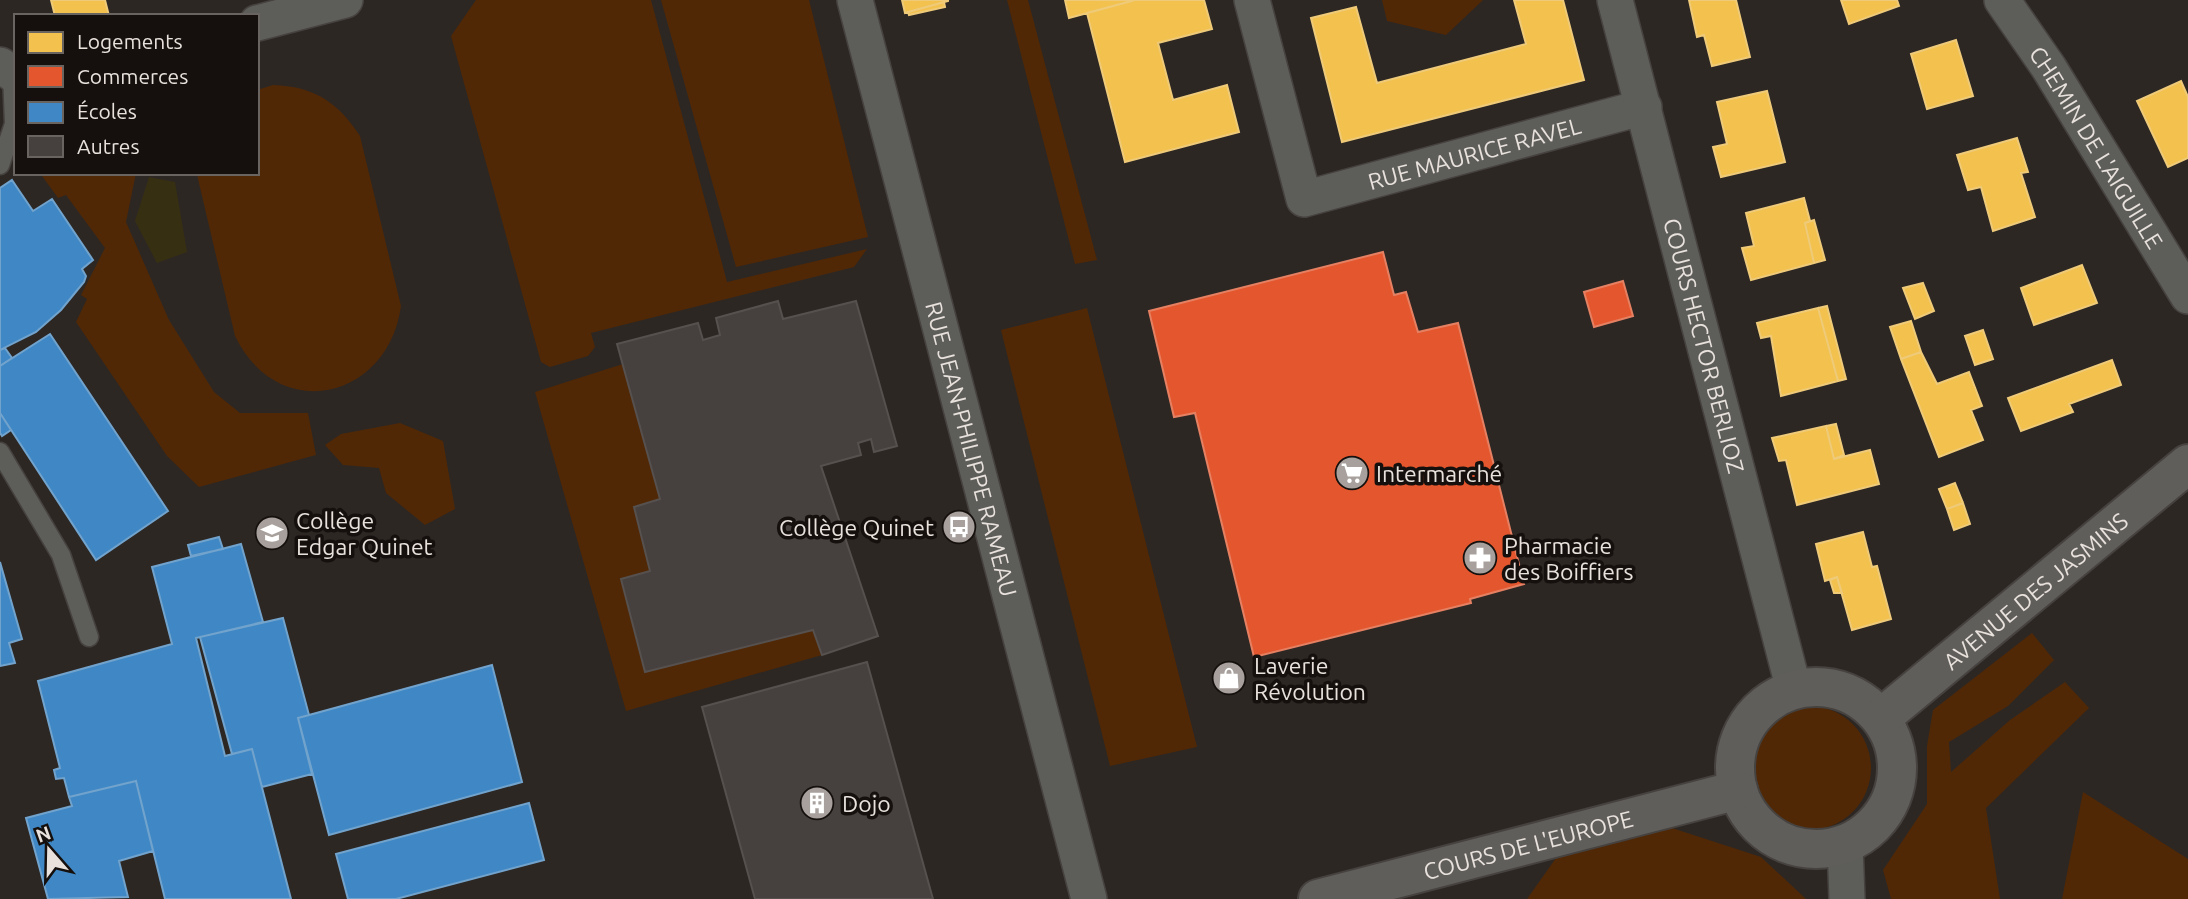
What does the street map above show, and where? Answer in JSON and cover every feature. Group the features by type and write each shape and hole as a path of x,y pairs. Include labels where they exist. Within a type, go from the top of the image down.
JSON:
{"street":[{"path":"259,22 345,0"},
{"name":"RUE JEAN-PHILIPPE RAMEAU","path":"855,0 950,356 1089,899"},
{"name":"RUE MAURICE RAVEL","path":"1252,0 1304,200 1644,107"},
{"name":"COURS HECTOR BERLIOZ","path":"1615,0 1794,690"},
{"name":"CHEMIN DE L'AIGUILLE","path":"2002,0 2049,68 2188,296"},
{"name":"AVENUE DES JASMINS","path":"1881,718 2188,464"},
{"path":"1820,687 1840,690 1865,703 1881,718 1895,747 1898,768 1895,789 1885,811 1866,832 1845,844 1804,849 1787,844 1762,829 1748,813 1738,790 1736,753 1746,726 1776,697 1794,690 1820,687"},
{"name":"COURS DE L'EUROPE","path":"1318,899 1738,790"},
{"path":"1845,844 1847,899"}],"lane":[{"path":"0,166 14,124 9,71"},
{"path":"0,452 61,555 89,637"}],"shaded area":[{"path":"476,0 651,0 727,282 867,249 854,267 591,333 595,347 588,356 550,367 541,362 451,36"},
{"path":"661,0 809,0 868,237 736,267"},
{"path":"1007,0 1028,0 1097,260 1075,264"},
{"path":"1382,0 1483,0 1446,35 1387,21"},
{"path":"273,85 288,86 324,98 343,114 360,136 401,306 392,338 376,363 354,380 329,390 303,390 277,382 254,364 235,336 198,179 197,175 259,175 259,89"},
{"path":"41,175 136,175 126,222 169,320 214,392 240,413 308,413 316,455 199,487 167,456 76,322 87,299 81,295 105,248 66,195 58,198"},
{"path":"1087,308 1197,747 1110,766 1001,330"},
{"path":"623,364 660,499 634,507 650,571 621,580 645,672 813,630 822,655 626,711 535,392"},
{"path":"400,423 443,441 455,509 425,525 386,493 379,468 343,465 325,445 341,434"},
{"path":"2032,633 2054,660 2008,706 1949,742 1951,772 2010,720 2065,682 2089,708 1986,808 2000,899 1891,899 1883,870 1927,804 1927,746 1933,710"},
{"path":"1809,706 1833,711 1853,724 1866,744 1871,768 1866,792 1853,812 1833,825 1809,830 1785,825 1765,812 1752,792 1747,768 1752,744 1765,724 1785,711"},
{"path":"2083,792 2188,859 2188,899 2062,899"},
{"path":"1672,828 1761,857 1806,899 1527,899 1556,858"}],"sand":[{"path":"149,177 175,182 187,252 157,263 135,221"}],"building: Logements":[{"path":"51,0 105,0 108,14 54,14"},
{"path":"902,0 948,0 948,1 905,13"},
{"path":"1065,0 1132,0 1132,1 1069,18"},
{"path":"1135,0 1204,0 1212,29 1158,43 1173,100 1227,85 1239,132 1125,162 1087,13"},
{"path":"1514,0 1563,0 1584,80 1342,142 1311,18 1356,7 1377,83 1526,44"},
{"path":"1689,0 1736,0 1750,57 1712,66 1704,35 1697,37"},
{"path":"1841,0 1897,0 1899,6 1849,24"},
{"path":"944,2 945,7 909,15 908,12"},
{"path":"1956,40 1973,96 1927,109 1911,54"},
{"path":"2181,81 2188,97 2188,158 2168,167 2137,101"},
{"path":"1767,91 1785,162 1721,177 1713,147 1727,144 1717,102"},
{"path":"2017,138 2028,172 2021,173 2035,217 1993,231 1981,187 1968,190 1957,155"},
{"path":"1804,198 1810,221 1805,223 1814,263 1751,280 1742,248 1754,246 1746,213"},
{"path":"1814,220 1825,260 1814,263 1805,223"},
{"path":"2082,265 2097,303 2034,325 2021,288"},
{"path":"1923,283 1934,311 1915,319 1903,288"},
{"path":"1827,306 1846,379 1838,381 1818,308"},
{"path":"1818,308 1838,381 1781,396 1771,336 1761,338 1757,323"},
{"path":"1911,321 1921,352 1901,359 1890,327"},
{"path":"1983,330 1993,359 1975,365 1965,336"},
{"path":"1921,352 1937,384 1969,372 1982,406 1971,410 1983,440 1939,457 1901,359"},
{"path":"2112,360 2121,385 2069,404 2073,412 2021,431 2008,398"},
{"path":"1836,424 1844,455 1834,459 1826,426"},
{"path":"1826,426 1834,459 1870,450 1879,484 1797,505 1786,460 1779,461 1772,438"},
{"path":"1955,483 1963,503 1947,509 1939,489"},
{"path":"1963,503 1970,524 1954,530 1947,509"},
{"path":"1863,532 1872,567 1877,566 1891,619 1852,630 1837,577 1825,581 1816,544"},
{"path":"1837,577 1842,593 1834,593 1830,580"}],"building: Commerces":[{"name":"Intermarché","path":"1383,252 1394,295 1406,292 1418,332 1458,323 1524,584 1470,599 1471,603 1254,657 1195,413 1174,417 1149,311"},
{"path":"1623,281 1633,316 1594,327 1584,292"}],"building: Écoles":[{"path":"12,180 33,211 52,199 93,260 82,269 86,276 84,282 61,310 36,332 0,350 0,188"},
{"path":"50,334 168,511 96,560 0,413 0,366"},
{"path":"5,348 12,358 0,366 0,350"},
{"path":"0,413 11,430 2,436 0,433"},
{"path":"219,537 223,549 191,556 188,545"},
{"path":"241,544 263,622 196,638 225,756 252,749 291,899 165,899 136,781 69,797 64,778 56,779 54,770 60,768 38,681 172,644 152,567"},
{"path":"0,562 22,639 9,643 15,663 0,666"},
{"path":"283,618 309,715 298,718 312,774 262,787 252,749 232,754 200,637"},
{"path":"492,665 522,782 329,835 298,718"},
{"path":"136,781 153,851 119,861 128,897 48,899 26,818 72,806 69,797"},
{"path":"529,803 544,860 396,899 348,899 336,854"}],"building: Autres":[{"path":"778,301 783,319 856,301 897,446 874,452 871,439 858,443 861,455 821,466 878,636 822,655 813,630 645,672 621,579 650,571 634,507 660,499 617,344 698,323 703,340 720,335 716,318"},
{"name":"Dojo","path":"867,662 933,899 755,899 702,707"}],"place":[{"name":"Intermarché","path":"1352,473"},
{"name":"Collège Quinet","path":"959,527"},
{"name":"Collège Edgar Quinet","path":"272,533"},
{"name":"Pharmacie des Boiffiers","path":"1480,558"},
{"name":"Laverie Révolution","path":"1229,678"},
{"name":"Dojo","path":"817,803"}]}
